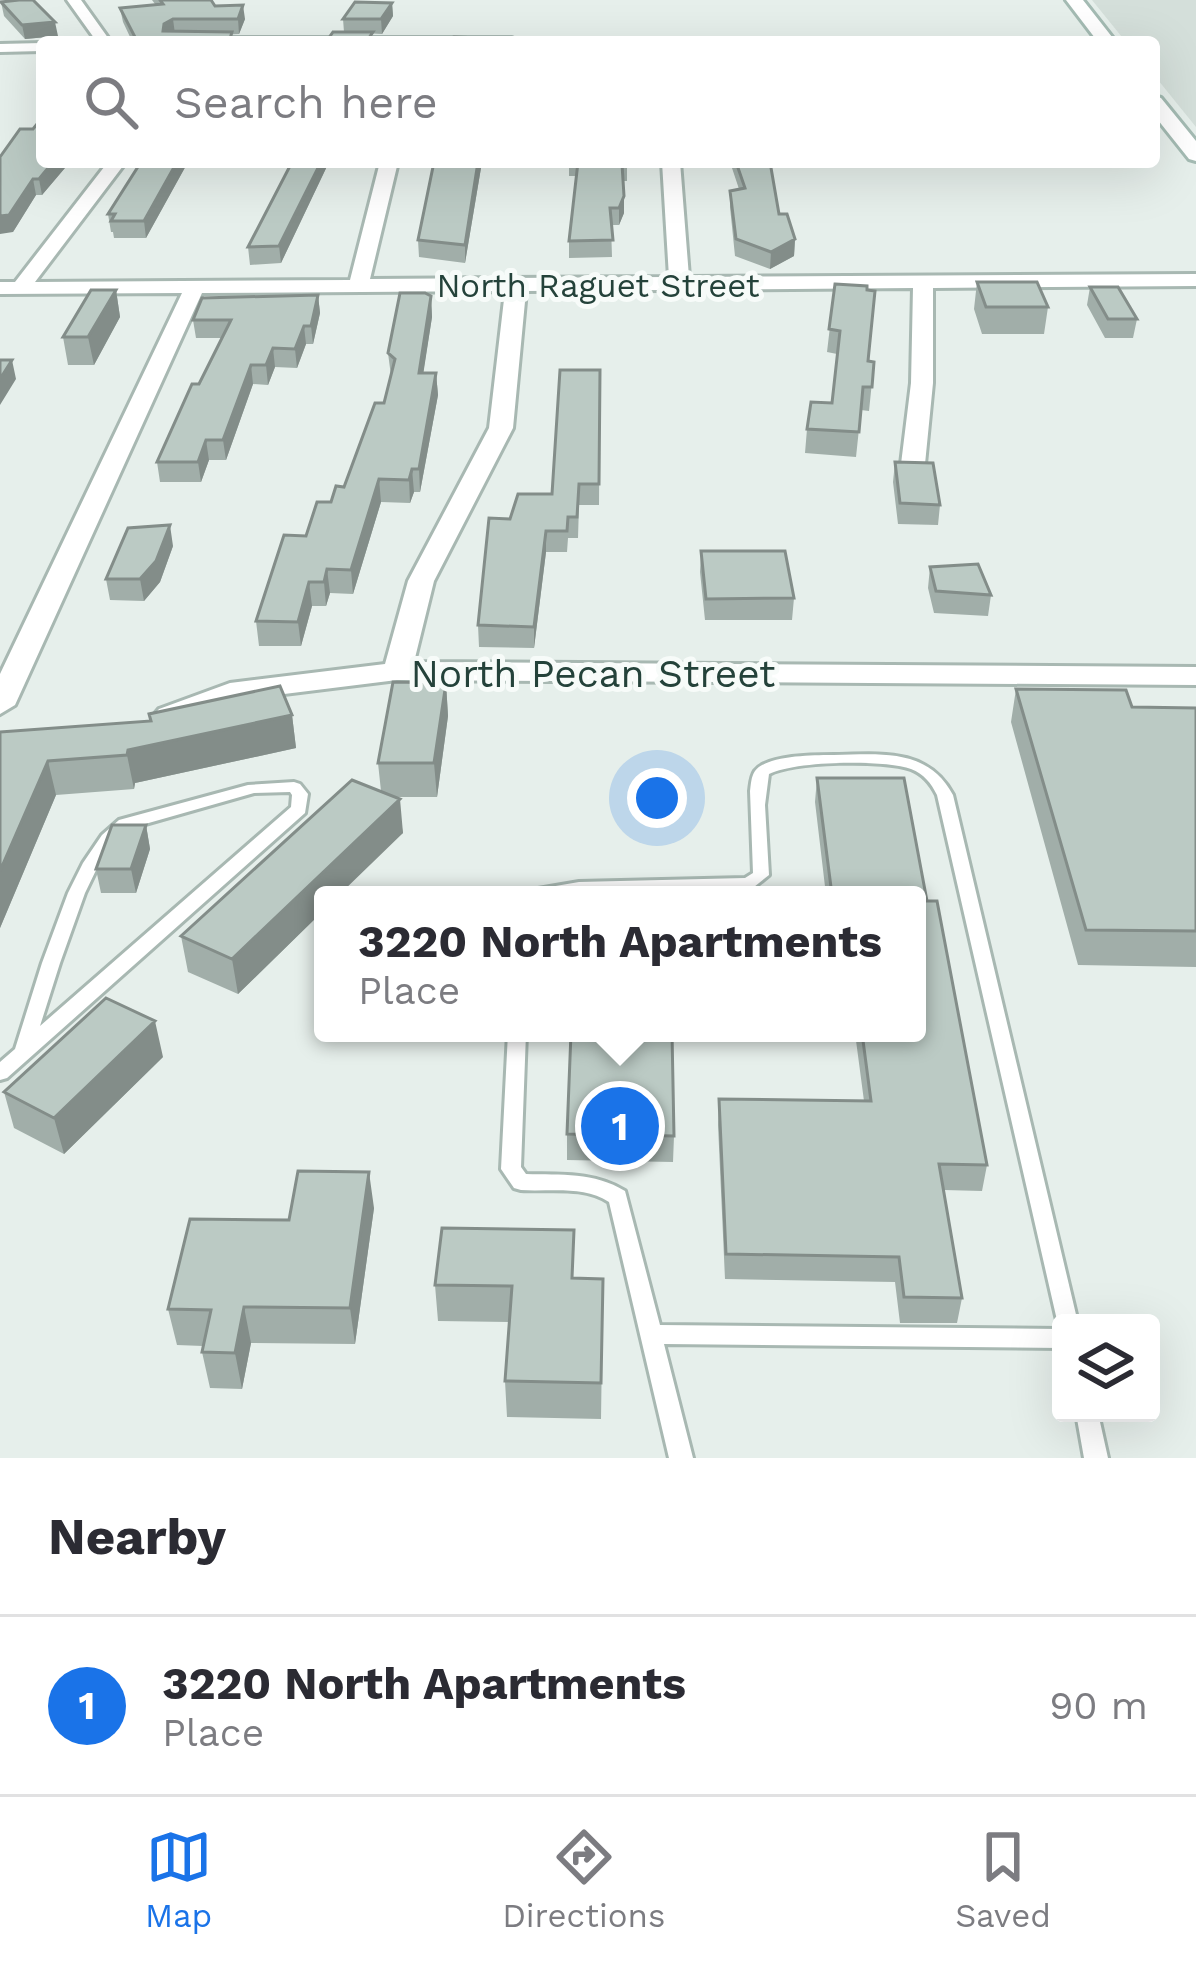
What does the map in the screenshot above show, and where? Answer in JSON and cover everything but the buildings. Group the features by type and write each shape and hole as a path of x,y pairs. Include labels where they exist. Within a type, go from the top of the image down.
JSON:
{"main road":[{"path":"1073,0 1102,36"},
{"path":"1160,109 1196,154"}],"street":[{"path":"74,0 100,36"},
{"path":"0,48 36,47"},
{"path":"10,288 112,168"},
{"path":"358,286 388,168"},
{"path":"670,168 680,287"},
{"path":"914,464 922,383 923,280"},
{"name":"North Raguet Street","path":"10,288 1196,280"},
{"path":"397,671 421,581 501,428 516,286"},
{"path":"0,705 194,289"},
{"name":"North Pecan Street","path":"131,729 230,692 397,671 1196,676"}],"lane":[{"path":"664,886 748,884 761,875 758,789 759,775 766,767 786,761 905,761 928,771 945,795 1065,1314"},
{"path":"0,1072 23,1052 299,808 300,794 294,788 254,788 125,824 109,833 83,878 23,1052"},
{"path":"517,1042 512,1168 521,1181 588,1183 606,1187 618,1197 681,1458"},
{"path":"652,1334 1052,1340"},
{"path":"1089,1422 1096,1458"}],"shaded area":[{"path":"1092,0 1196,0 1196,127 1160,82 1160,36 1121,36"}],"place":[{"name":"3220 North Apartments","path":"620,1126"}]}
